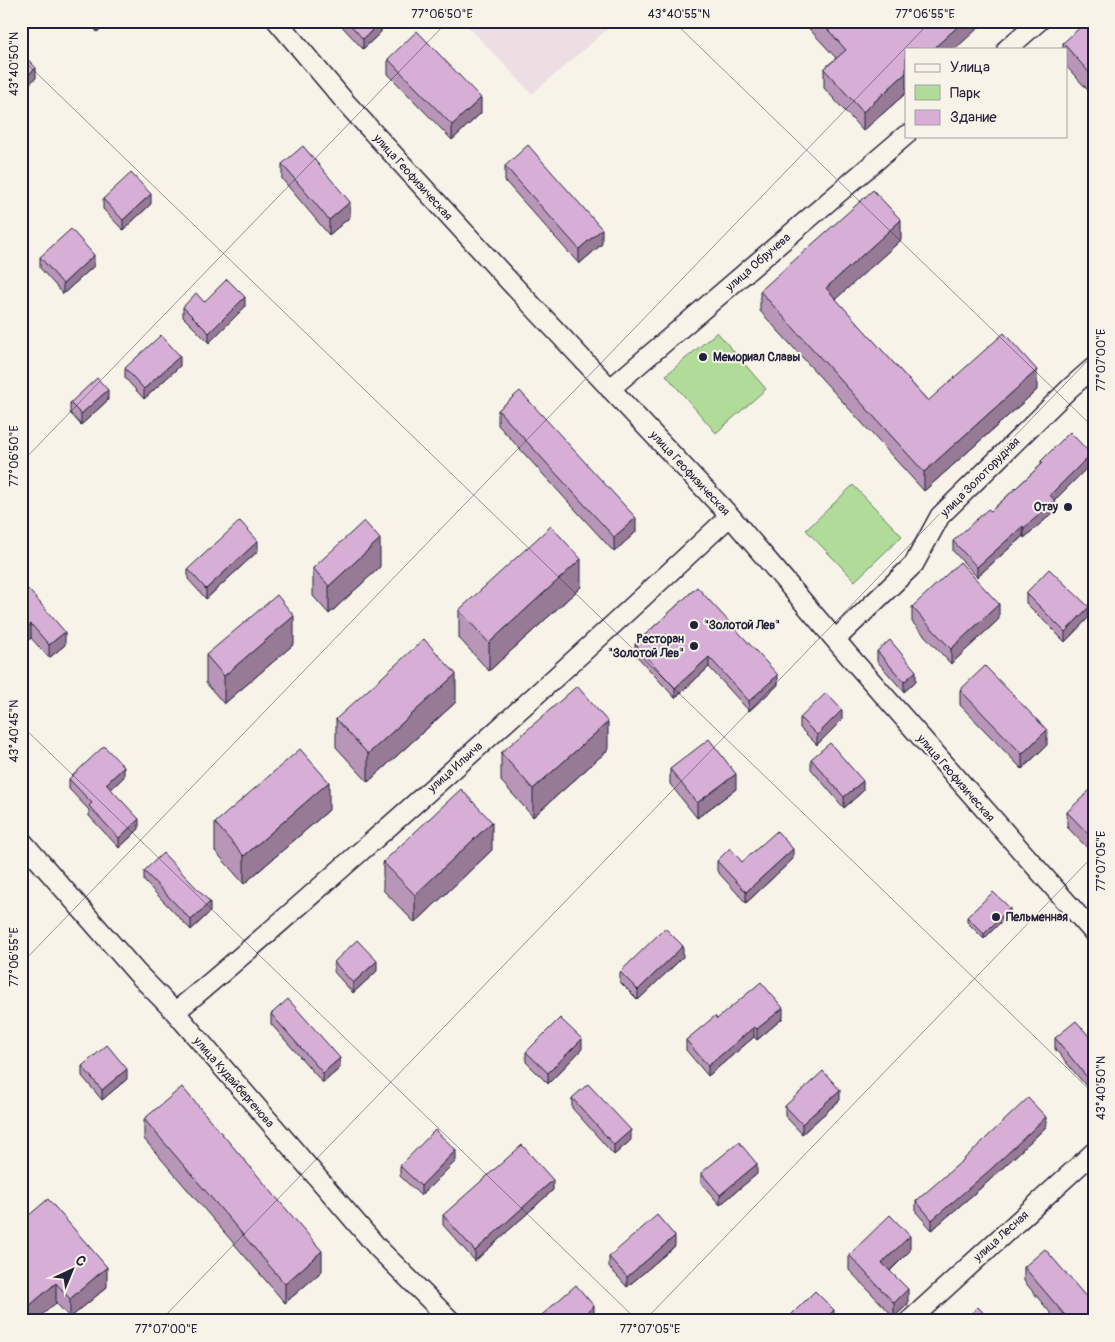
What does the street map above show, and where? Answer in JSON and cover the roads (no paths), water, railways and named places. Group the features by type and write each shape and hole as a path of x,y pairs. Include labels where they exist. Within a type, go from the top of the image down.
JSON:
{"street":[{"name":"улица Геофизическая","path":"277,21 347,104 516,289 730,516 836,638 850,657 1094,932"},
{"path":"1008,48 1039,21"},
{"name":"улица Обручева","path":"610,389 905,136"},
{"name":"улица Золоторудная","path":"836,638 914,564 940,516 1070,388 1094,367"},
{"name":"улица Ильича","path":"175,1012 218,977 397,820 588,649 730,516"},
{"name":"улица Кудайбергенова","path":"21,840 136,973 175,1012 378,1248 450,1321"},
{"name":"улица Лесная","path":"909,1321 1094,1152"}],"place":[{"name":"Мемориал Славы","path":"703,357"},
{"name":"Отау","path":"1068,507"},
{"name":"\"Золотой Лев\"","path":"694,625"},
{"name":"Ресторан \"Золотой Лев\"","path":"694,646"},
{"name":"Пельменная","path":"996,917"}]}
